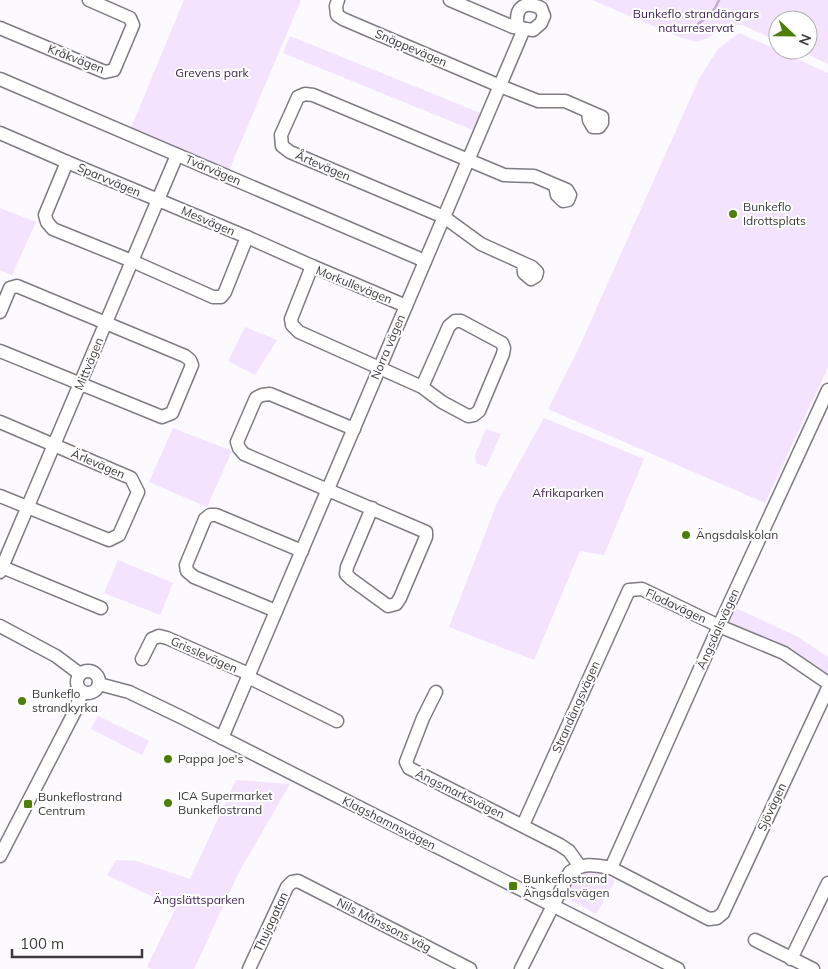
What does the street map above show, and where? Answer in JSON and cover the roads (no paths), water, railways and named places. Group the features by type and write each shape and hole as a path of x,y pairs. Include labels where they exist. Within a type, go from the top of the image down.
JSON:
{"street":[{"name":"Kråkvägen","path":"0,28 105,72 114,70 133,25 130,18 89,0"},
{"name":"Snäppevägen","path":"338,0 336,6 337,15 343,19 500,86"},
{"name":"Norra vägen","path":"222,738 500,86 521,28 513,27 450,0"},
{"name":"Tvärvägen","path":"0,79 425,261"},
{"path":"500,86 538,101 565,101 588,111"},
{"name":"Årtevägen","path":"444,217 290,152 282,146 281,135 298,97 305,94 313,95 468,160"},
{"path":"0,133 67,162"},
{"name":"Mittvägen","path":"1,570 177,155"},
{"path":"468,160 504,175 534,176 555,185"},
{"name":"Sparvvägen","path":"132,261 53,229 46,222 45,215 67,162 158,200"},
{"name":"Mesvägen","path":"132,261 213,297 221,297 225,292 246,237 158,200"},
{"path":"444,217 481,244 523,263"},
{"path":"246,237 312,266"},
{"name":"Morkullevägen","path":"380,367 299,332 292,325 291,319 312,266 406,306"},
{"path":"0,312 10,288 17,286 185,356 192,365 172,413 162,417 0,351"},
{"path":"380,367 422,387 442,402 468,416 474,415 479,411 503,354 504,348 502,343 461,321 455,321 449,326 422,387"},
{"name":"Ängsdalsvägen","path":"611,868 719,626 828,390"},
{"path":"354,429 270,394 256,398 237,442 244,454 372,508 426,532 426,537 400,598 396,604 388,606 346,574 347,566 372,508"},
{"path":"0,422 54,446"},
{"name":"Ärlevägen","path":"28,507 109,540 119,535 138,492 131,478 54,446"},
{"path":"0,496 28,507"},
{"path":"276,610 194,577 187,572 186,565 205,519 210,515 216,515 302,551"},
{"path":"1,570 101,608"},
{"name":"Flodavägen","path":"629,590 642,589 719,626 784,653 828,683"},
{"name":"Strandängsvägen","path":"523,825 629,590"},
{"name":"Klagshamnsvägen","path":"0,626 56,656 80,674 88,671 93,672 99,684 129,692 678,969"},
{"name":"Grisslevägen","path":"142,659 152,639 159,636 167,638 337,721"},
{"path":"80,674 77,684 82,692"},
{"path":"82,692 90,693 99,684"},
{"name":"Sjövägen","path":"611,868 710,919 717,918 723,913 828,688"},
{"path":"0,856 78,704 82,692"},
{"name":"Ängsmarksvägen","path":"436,692 406,762 409,768 523,825 569,851 579,865"},
{"path":"521,969 570,872 579,865 597,865 611,868"},
{"name":"Thujagatan","path":"249,969 287,887 292,882 298,882"},
{"name":"Nils Månssons väg","path":"298,882 470,969"},
{"path":"791,959 828,883"},
{"path":"755,940 813,969"}],"waterway":[{"path":"690,33 709,15 719,0"}],"place":[{"name":"Bunkeflo Idrottsplats","path":"733,214"},
{"name":"Ängsdalskolan","path":"686,535"},
{"name":"Bunkeflo strandkyrka","path":"22,701"},
{"name":"Pappa Joe's","path":"168,759"},
{"name":"ICA Supermarket Bunkeflostrand","path":"168,803"},
{"name":"Bunkeflostrand Centrum","path":"28,804"},
{"name":"Bunkeflostrand Ängsdalsvägen","path":"513,886"}],"park label":[{"name":"Bunkeflo strandängars naturreservat","path":"696,21"},
{"name":"Grevens park","path":"212,73"},
{"name":"Afrikaparken","path":"568,493"},
{"name":"Ängslättsparken","path":"199,900"}]}
